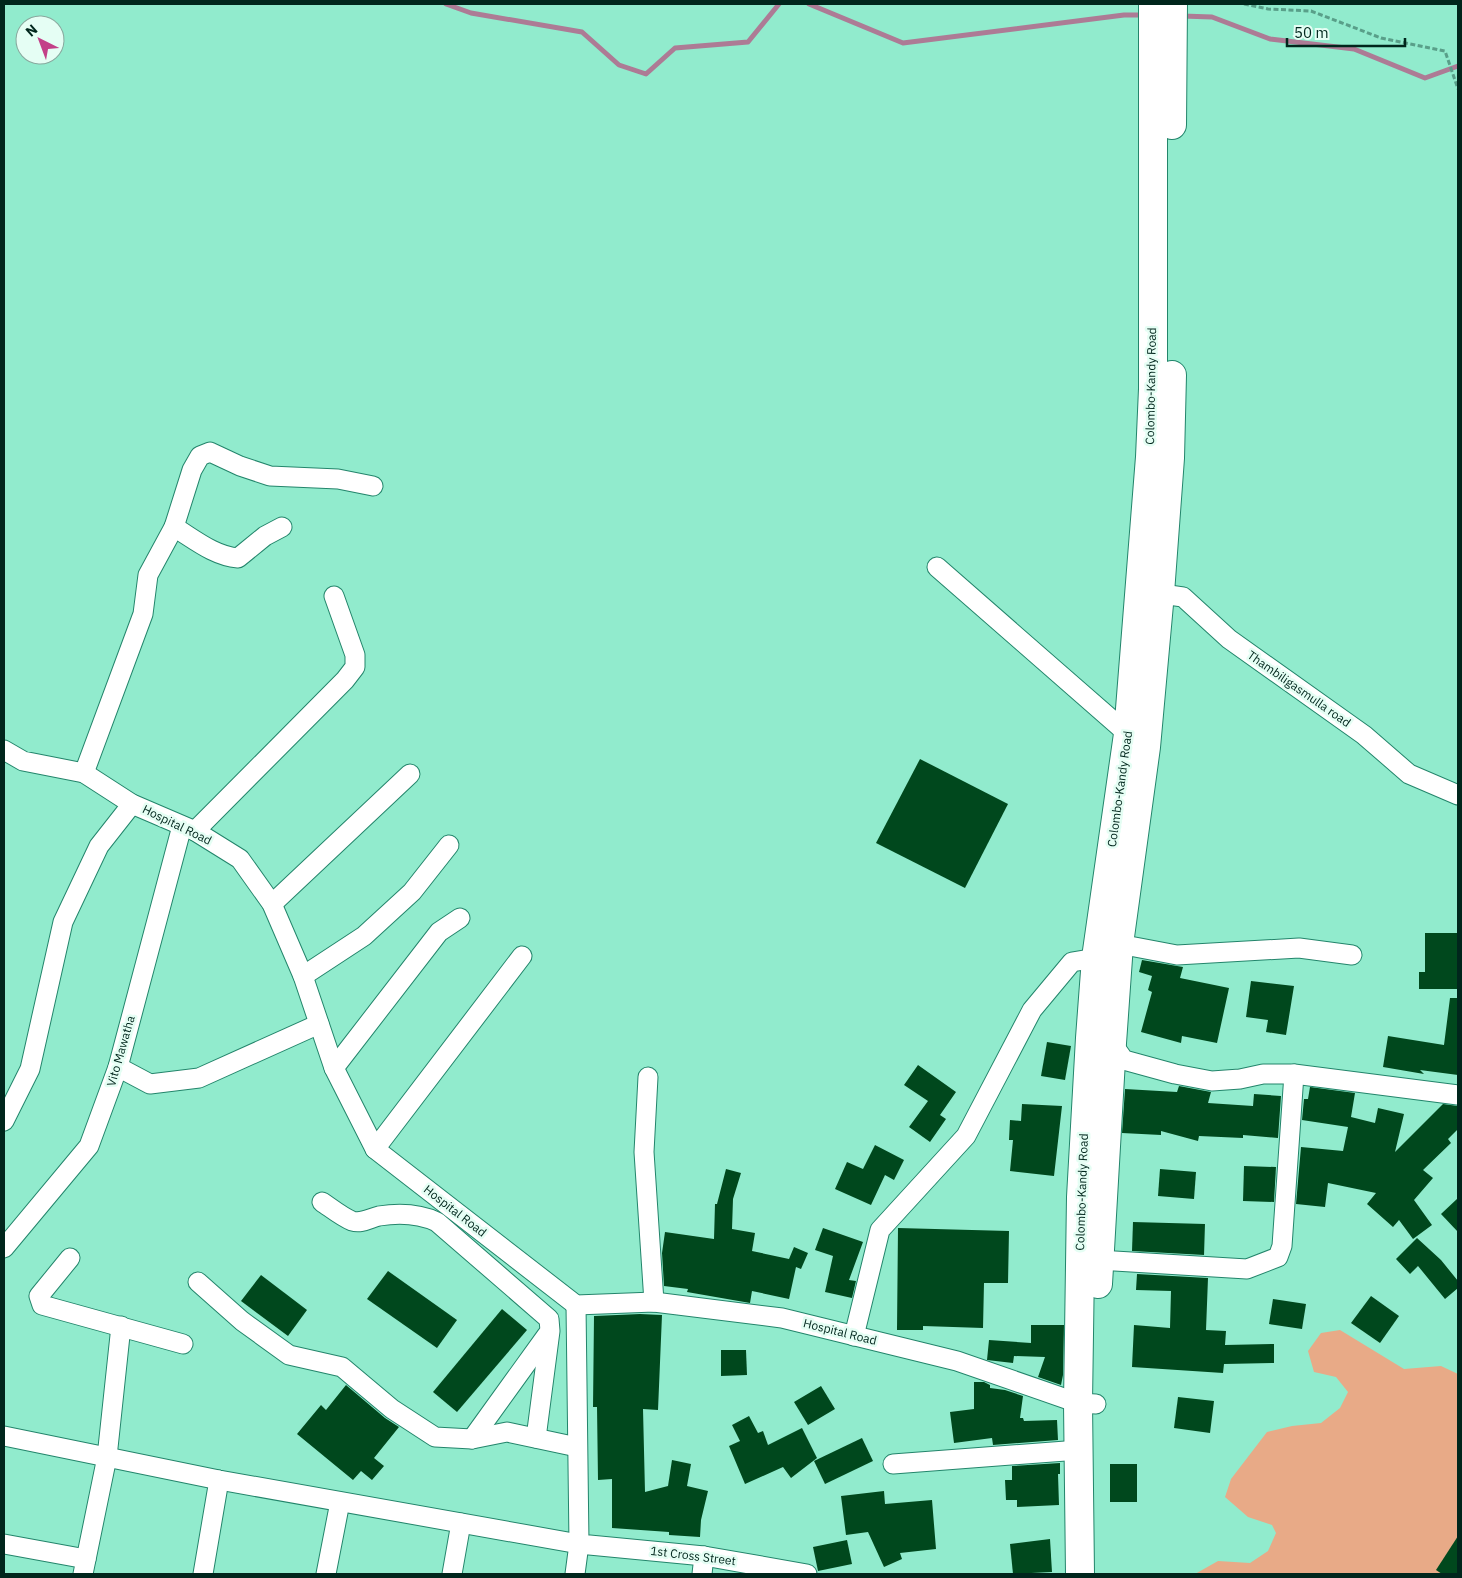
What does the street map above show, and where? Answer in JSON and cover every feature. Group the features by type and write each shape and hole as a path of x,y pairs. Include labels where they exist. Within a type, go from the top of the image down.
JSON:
{"highway":[{"name":"Colombo-Kandy Road","path":"1153,4 1163,82"},
{"name":"Colombo-Kandy Road","path":"1098,1574 1087,1403 1081,1198 1101,1041 1120,944 1146,747 1150,593 1150,457 1163,82 1173,4"},
{"name":"Colombo-Kandy Road","path":"1080,1574 1079,1450 1087,1403 1098,1260 1101,1041 1096,958 1150,593"}],"street":[{"path":"84,773 143,614 148,575 174,527 192,470 200,456 210,452 240,466 270,476 338,479 373,486"},
{"path":"174,527 208,548 227,557 238,558 265,536 282,527"},
{"path":"937,567 1128,734"},
{"name":"Thambiligasmulla road","path":"1150,593 1183,597 1229,639 1364,735 1409,774 1458,795"},
{"path":"189,829 345,680 355,667 355,655 334,596"},
{"name":"Hospital Road","path":"4,750 23,761 84,773 132,804 189,829 240,859 272,904 303,976 334,1068 375,1149 576,1305 654,1302 782,1318 957,1361 1087,1403"},
{"path":"272,904 410,774"},
{"path":"4,1121 30,1069 63,922 99,846 132,804"},
{"name":"Vito Mawatha","path":"4,1248 90,1146 118,1067 189,829"},
{"path":"303,976 364,936 412,892 449,845"},
{"path":"334,1068 439,932 460,918"},
{"path":"1120,944 1177,955 1299,948 1352,956"},
{"path":"375,1149 522,956"},
{"path":"854,1336 880,1230 966,1136 1032,1010 1072,962 1096,958"},
{"path":"118,1067 150,1084 199,1078 319,1024"},
{"path":"1101,1041 1124,1060 1175,1074 1212,1081 1240,1079 1263,1074 1294,1074 1458,1095"},
{"path":"1098,1260 1248,1269 1278,1257 1282,1246 1294,1074"},
{"path":"648,1077 644,1152 654,1302"},
{"path":"322,1202 353,1222 365,1221 378,1216 399,1215 425,1217 437,1222 542,1311 549,1319 550,1331 536,1438"},
{"path":"70,1258 39,1296 42,1305 183,1344"},
{"path":"198,1282 242,1321 289,1354 342,1367 392,1409 435,1438 472,1440 507,1432 578,1447"},
{"path":"576,1305 579,1544 576,1574"},
{"path":"4,1544 85,1567 107,1457 121,1326"},
{"path":"472,1440 550,1331"},
{"name":"1st Cross Street","path":"4,1436 219,1480 579,1544 703,1565 807,1574"},
{"path":"893,1464 1079,1450"},
{"path":"203,1574 219,1480"},
{"path":"326,1574 340,1502"},
{"path":"452,1574 461,1523"}],"path":[{"path":"1244,4 1268,9 1312,11 1381,38 1445,51 1458,89"}],"shaded area":[{"path":"1340,1330 1404,1369 1441,1366 1458,1374 1458,1574 1195,1574 1218,1561 1250,1563 1268,1551 1276,1533 1272,1525 1248,1517 1225,1497 1231,1479 1267,1432 1292,1426 1321,1423 1340,1408 1348,1392 1336,1377 1314,1372 1308,1351 1321,1333"}],"building":[{"path":"920,759 1008,804 965,888 876,843"},
{"path":"1425,933 1458,933 1458,989 1419,989 1419,972 1425,972"},
{"path":"1142,960 1183,967 1180,978 1229,988 1217,1043 1182,1036 1181,1043 1141,1032 1152,992 1148,990 1152,976 1139,972"},
{"path":"1251,981 1294,986 1286,1035 1266,1032 1268,1020 1246,1017"},
{"path":"1450,998 1458,998 1458,1075 1420,1070 1424,1074 1383,1067 1388,1036 1444,1045"},
{"path":"1047,1042 1071,1046 1065,1080 1041,1076"},
{"path":"918,1065 956,1092 940,1115 946,1119 930,1142 909,1127 928,1101 904,1085"},
{"path":"1179,1086 1211,1092 1208,1103 1253,1106 1254,1094 1281,1096 1278,1138 1243,1135 1243,1138 1199,1136 1198,1141 1161,1131 1161,1135 1122,1133 1125,1089 1177,1092"},
{"path":"1310,1087 1355,1093 1351,1117 1375,1123 1378,1108 1404,1114 1395,1152 1443,1104 1458,1106 1458,1129 1448,1139 1451,1143 1423,1170 1433,1178 1414,1200 1432,1225 1413,1239 1399,1220 1393,1227 1367,1204 1376,1193 1328,1183 1325,1207 1296,1204 1301,1147 1343,1151 1348,1127 1302,1120 1304,1099 1308,1099"},
{"path":"1022,1104 1062,1106 1054,1176 1010,1171 1013,1140 1009,1140 1010,1120 1021,1121"},
{"path":"875,1145 904,1160 894,1180 885,1175 871,1205 835,1189 847,1162 863,1169"},
{"path":"1244,1166 1276,1167 1274,1202 1243,1201"},
{"path":"726,1169 741,1173 733,1199 732,1229 755,1233 752,1251 789,1259 794,1247 808,1253 801,1269 796,1267 789,1299 752,1291 750,1303 687,1292 688,1289 664,1286 662,1253 665,1232 714,1239 715,1204 717,1204"},
{"path":"1160,1169 1196,1172 1194,1199 1158,1196"},
{"path":"1458,1198 1458,1232 1441,1214"},
{"path":"1133,1222 1205,1224 1204,1255 1132,1251"},
{"path":"823,1228 863,1242 849,1280 856,1281 852,1298 825,1292 833,1256 815,1250"},
{"path":"898,1228 1009,1231 1008,1283 984,1283 983,1328 923,1326 923,1330 897,1330"},
{"path":"1417,1238 1441,1260 1458,1281 1458,1288 1445,1299 1418,1266 1410,1274 1396,1259"},
{"path":"388,1271 457,1320 437,1348 367,1299"},
{"path":"1137,1274 1208,1278 1206,1330 1226,1331 1225,1345 1274,1344 1274,1363 1224,1364 1223,1373 1132,1367 1134,1325 1170,1328 1171,1291 1136,1290"},
{"path":"261,1275 307,1310 288,1336 241,1301"},
{"path":"1371,1296 1399,1316 1380,1343 1351,1323"},
{"path":"1273,1299 1306,1304 1302,1329 1269,1324"},
{"path":"502,1309 527,1330 457,1412 433,1392"},
{"path":"662,1315 658,1410 643,1409 645,1492 668,1486 672,1460 691,1464 687,1486 708,1491 701,1520 700,1537 669,1535 669,1532 612,1528 612,1479 598,1480 597,1407 593,1407 594,1316"},
{"path":"1031,1325 1064,1325 1061,1385 1038,1377 1045,1357 1014,1356 1013,1363 987,1360 989,1340 1031,1343"},
{"path":"721,1350 746,1350 747,1375 721,1376"},
{"path":"974,1382 984,1382 990,1385 990,1388 1005,1390 1023,1396 1020,1418 1023,1418 1024,1421 1057,1420 1058,1440 993,1445 992,1438 954,1443 950,1412 974,1409"},
{"path":"346,1385 385,1418 399,1427 374,1458 384,1466 372,1480 361,1471 353,1480 297,1434 321,1405 326,1410"},
{"path":"821,1386 835,1409 808,1425 794,1402"},
{"path":"1178,1397 1214,1401 1210,1433 1174,1428"},
{"path":"749,1416 758,1433 763,1431 768,1445 802,1428 817,1458 791,1478 783,1467 745,1484 729,1446 740,1441 732,1425"},
{"path":"862,1438 873,1461 825,1484 814,1461"},
{"path":"1060,1463 1060,1474 1058,1474 1059,1505 1017,1507 1017,1500 1006,1500 1005,1480 1012,1480 1012,1466"},
{"path":"1110,1464 1137,1464 1137,1502 1110,1502"},
{"path":"884,1491 885,1504 932,1500 936,1549 900,1553 902,1559 884,1567 868,1532 846,1535 841,1496"},
{"path":"1458,1536 1458,1574 1442,1574 1436,1570"},
{"path":"1050,1539 1052,1572 1013,1574 1010,1544"},
{"path":"847,1540 852,1564 818,1571 813,1547"}],"waterway":[{"path":"446,4 471,13 582,32 619,65 646,74 675,48 748,42 779,4"},
{"path":"809,4 903,43 1124,15 1146,15"},
{"path":"1182,16 1212,17 1270,39 1354,49 1425,78 1458,66"}]}
